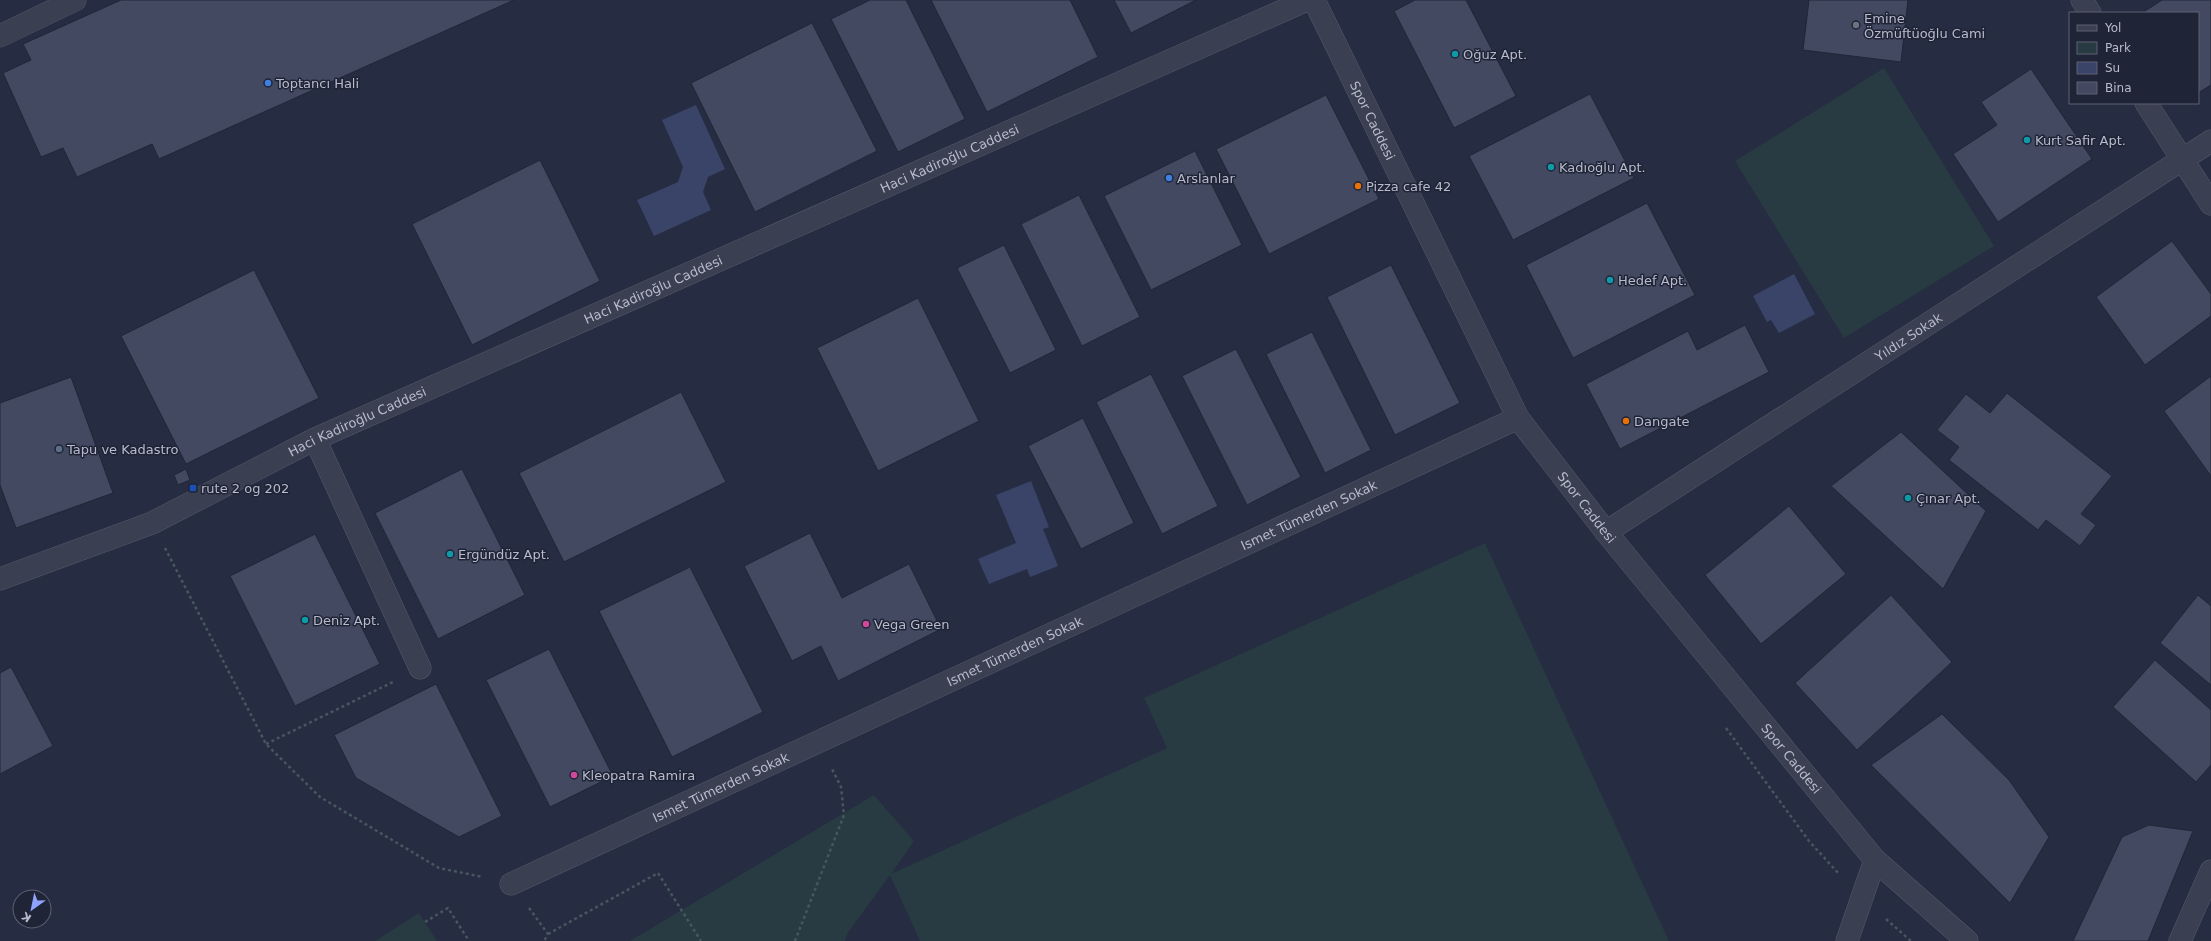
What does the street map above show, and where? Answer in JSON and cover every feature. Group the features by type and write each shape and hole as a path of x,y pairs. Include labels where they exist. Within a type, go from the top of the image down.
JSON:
{"street":[{"path":"0,36 75,0"},
{"name":"Haci Kadiroğlu Caddesi","path":"0,579 152,523 315,439 1307,0"},
{"name":"Spor Caddesi","path":"1314,0 1518,418 1606,532 1875,860 1967,941"},
{"path":"2082,0 2089,12"},
{"path":"2147,104 2181,160 2211,204"},
{"name":"Yıldız Sokak","path":"1606,532 2211,141"},
{"name":"Ismet Tümerden Sokak","path":"511,884 1518,418"},
{"path":"315,439 420,668"},
{"path":"1847,941 1875,860"},
{"path":"2180,941 2211,871"}],"path":[{"path":"152,523 266,744 320,797 439,868 511,884 548,934"},
{"path":"266,744 420,668"},
{"path":"795,941 844,815 841,787 818,742"},
{"path":"544,941 548,934 658,873 701,941"},
{"path":"425,922 448,908 470,941"}],"green space":[{"path":"1884,68 1994,246 1844,338 1735,161"},
{"path":"1485,543 1669,941 920,941 890,875 847,934 845,941 630,941 874,795 914,841 891,874 1167,748 1144,698"},
{"path":"419,913 437,941 375,941"}],"water":[{"path":"696,105 725,169 708,177 703,192 711,210 654,236 637,200 678,182 683,167 662,120"},
{"path":"1794,274 1815,314 1779,333 1771,320 1767,322 1753,296"},
{"path":"1031,481 1049,527 1043,529 1058,566 1030,577 1027,569 989,584 978,559 1016,543 996,495"}],"building":[{"path":"121,0 514,0 159,159 152,144 77,177 63,148 41,157 3,73 31,60 23,44"},
{"path":"870,0 906,0 965,119 898,152 831,19"},
{"path":"931,0 1070,0 1098,57 987,112"},
{"path":"1114,0 1196,0 1131,33"},
{"name":"Oğuz Apt.","path":"1415,0 1466,0 1516,96 1454,128 1394,11"},
{"name":"Emine Özmüftüoğlu Cami","path":"1809,0 1908,0 1901,62 1803,50"},
{"path":"2162,0 2211,0 2211,85 2199,92 2199,12 2144,12"},
{"path":"812,23 877,151 755,212 691,83"},
{"name":"Kurt Safir Apt.","path":"2031,69 2092,159 1998,222 1953,154 1997,125 1981,102"},
{"name":"Kadıoğlu Apt.","path":"1590,94 1634,178 1513,240 1469,156"},
{"path":"1326,95 1379,199 1269,254 1216,149"},
{"path":"1195,151 1242,245 1151,290 1104,196"},
{"path":"540,160 600,281 472,345 412,224"},
{"path":"1079,195 1140,317 1082,346 1021,224"},
{"name":"Hedef Apt.","path":"1647,203 1695,295 1573,358 1526,265"},
{"path":"2172,241 2211,294 2211,316 2145,365 2096,297"},
{"path":"1004,245 1056,350 1010,373 957,268"},
{"path":"1391,265 1460,403 1395,435 1327,297"},
{"path":"254,270 319,398 186,464 121,336"},
{"path":"918,298 979,421 878,471 817,348"},
{"path":"1745,325 1769,372 1620,449 1586,384 1688,331 1697,350"},
{"path":"1312,332 1371,450 1325,473 1266,354"},
{"path":"1236,349 1301,477 1247,505 1182,376"},
{"path":"1151,374 1218,506 1162,534 1096,402"},
{"path":"2211,376 2211,476 2164,411"},
{"path":"71,377 113,493 16,528 0,485 0,403"},
{"path":"681,392 726,482 564,562 519,473"},
{"path":"2007,393 2112,476 2081,514 2096,525 2080,546 2046,520 2038,530 1949,460 1959,447 1937,430 1966,394 1990,413"},
{"path":"1083,418 1134,523 1081,549 1028,446"},
{"name":"Çınar Apt.","path":"1901,432 1986,511 1943,589 1831,486"},
{"path":"186,469 190,480 178,485 174,475"},
{"name":"Ergündüz Apt.","path":"462,469 525,595 438,639 375,513"},
{"path":"1789,506 1846,574 1761,644 1705,575"},
{"name":"Vega Green","path":"810,533 842,598 909,564 941,629 838,681 821,646 792,661 744,566"},
{"name":"Deniz Apt.","path":"315,534 380,664 295,706 230,576"},
{"path":"690,567 763,712 672,757 599,611"},
{"path":"1891,595 1952,662 1857,750 1795,683"},
{"path":"2198,595 2211,606 2211,685 2160,643"},
{"path":"549,649 613,776 550,807 486,680"},
{"path":"2155,660 2211,710 2211,765 2196,782 2113,707"},
{"path":"11,667 53,746 0,774 0,673"},
{"path":"436,684 502,816 459,837 356,778 334,735"},
{"path":"1942,714 2009,780 2049,837 2010,903 1871,765"},
{"path":"2149,825 2193,831 2148,941 2073,941 2122,837"}],"place":[{"name":"Emine Özmüftüoğlu Cami","path":"1856,25"},
{"name":"Oğuz Apt.","path":"1455,54"},
{"name":"Toptancı Hali","path":"268,83"},
{"name":"Kurt Safir Apt.","path":"2027,140"},
{"name":"Kadıoğlu Apt.","path":"1551,167"},
{"name":"Arslanlar","path":"1169,178"},
{"name":"Pizza cafe 42","path":"1358,186"},
{"name":"Hedef Apt.","path":"1610,280"},
{"name":"Dangate","path":"1626,421"},
{"name":"Tapu ve Kadastro","path":"59,449"},
{"name":"rute 2 og 202","path":"193,488"},
{"name":"Çınar Apt.","path":"1908,498"},
{"name":"Ergündüz Apt.","path":"450,554"},
{"name":"Deniz Apt.","path":"305,620"},
{"name":"Vega Green","path":"866,624"},
{"name":"Kleopatra Ramira","path":"574,775"}]}
